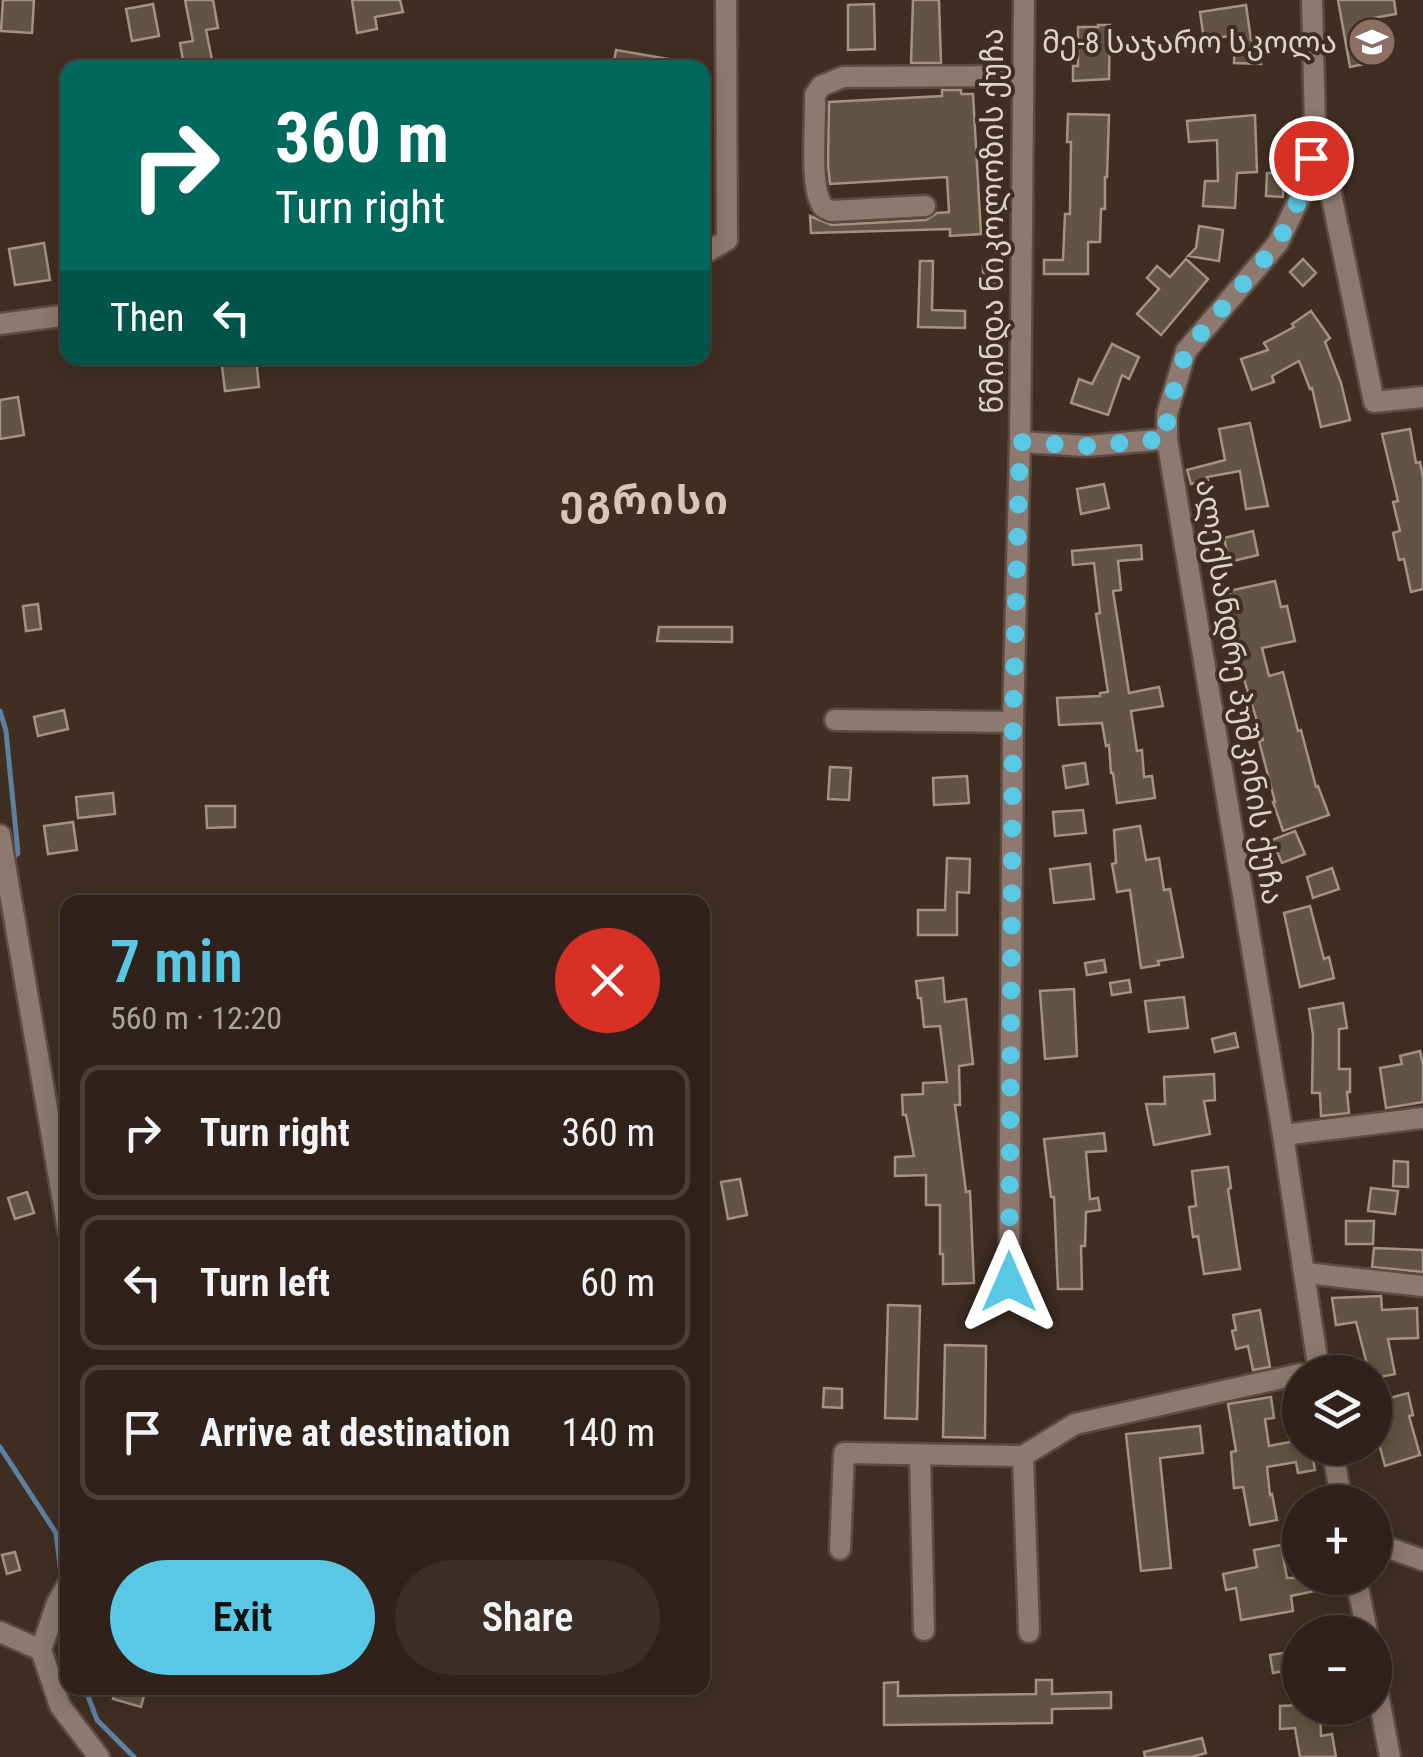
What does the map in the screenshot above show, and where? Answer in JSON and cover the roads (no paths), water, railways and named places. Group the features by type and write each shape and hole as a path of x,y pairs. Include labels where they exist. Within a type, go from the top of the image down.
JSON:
{"street":[{"path":"710,250 727,240 726,0"},
{"name":"წმინდა ნიკოლოზის ქუჩა","path":"1009,1282 1024,0"},
{"name":"ალექსანდრე პუშკინის ქუჩა","path":"1311,1355 1305,1274 1167,439 1167,414 1186,351 1278,243 1305,187 1315,124 1312,0"},
{"path":"925,206 831,211 824,208 816,183 816,95 821,86 843,77 1023,76"},
{"path":"1311,158 1329,184 1374,402 1423,397"},
{"path":"0,324 60,315"},
{"path":"1020,442 1087,446 1167,439"},
{"path":"835,720 1013,722"},
{"path":"0,835 60,1184"},
{"path":"1283,1135 1423,1118"},
{"path":"1305,1274 1423,1286"},
{"path":"840,1549 844,1453 1023,1456 1075,1424 1282,1379"},
{"path":"920,1456 924,1630"},
{"path":"1023,1456 1029,1632"},
{"path":"1392,1549 1423,1560"},
{"path":"60,1597 40,1650 60,1706 99,1757"},
{"path":"0,1632 40,1650"},
{"path":"1384,1725 1390,1757"}],"waterway":[{"path":"0,711 6,731 18,853 12,859"},
{"path":"0,1447 56,1533 60,1566"},
{"path":"88,1695 97,1720 134,1757"}],"place":[{"name":"მე-8 საჯარო სკოლა","path":"1372,42"}],"district":[{"name":"ეგრისი","path":"645,500"}]}
